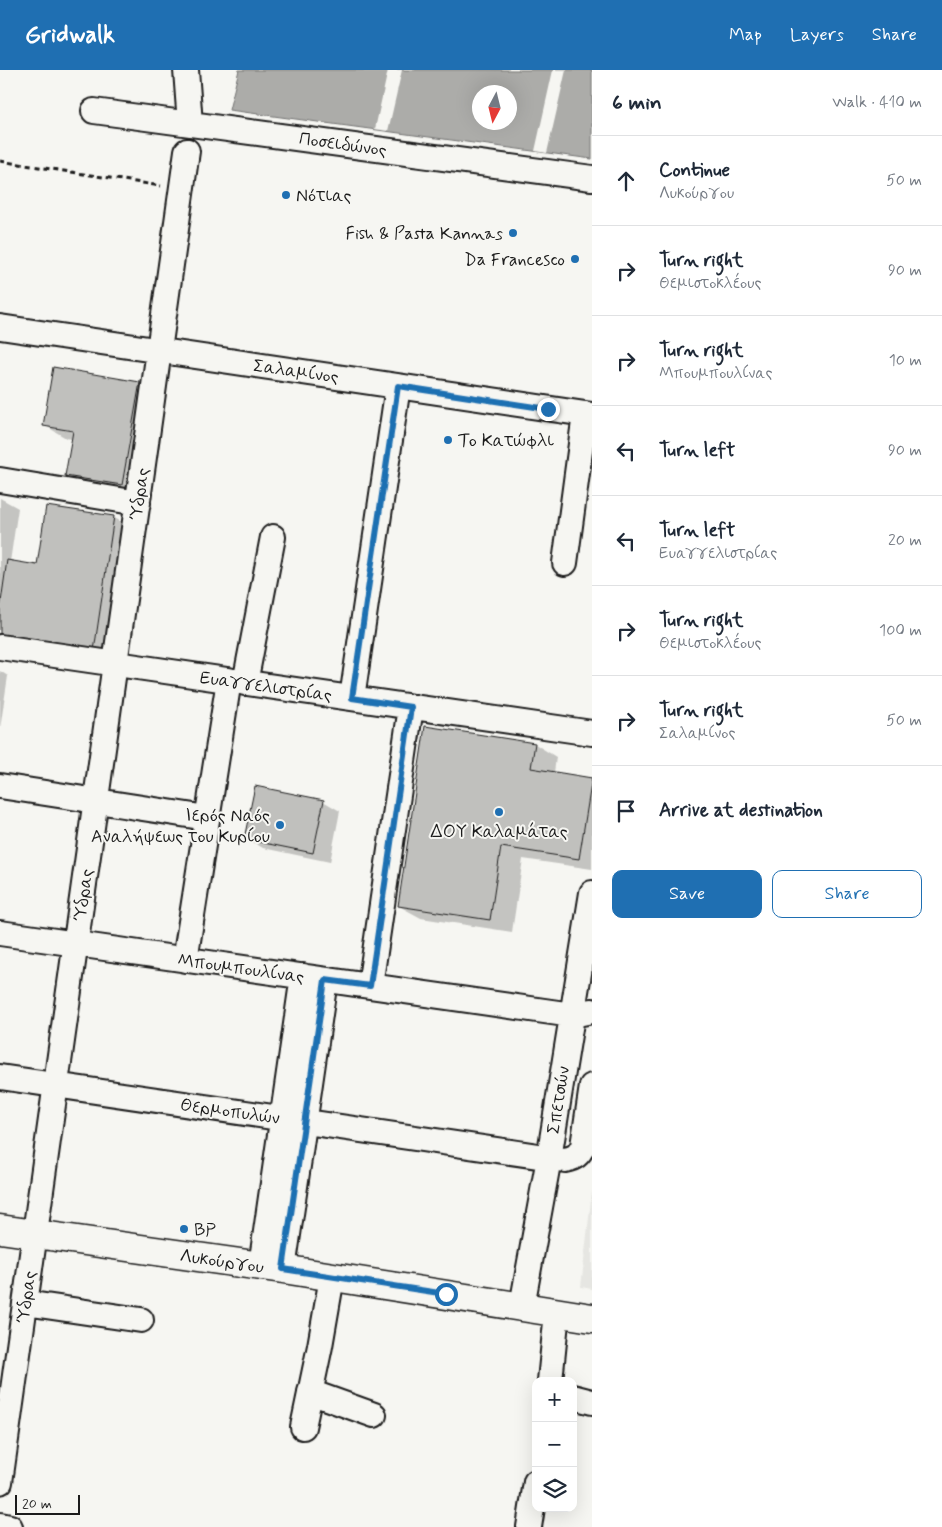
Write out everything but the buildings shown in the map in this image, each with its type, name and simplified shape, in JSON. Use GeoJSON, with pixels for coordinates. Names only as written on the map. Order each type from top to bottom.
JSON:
{"type":"FeatureCollection","features":[{"type":"Feature","properties":{"kind":"main road","name":"Λυκούργου"},"geometry":{"type":"LineString","coordinates":[[0,1229],[332,1277],[592,1318]]}},
{"type":"Feature","properties":{"kind":"street"},"geometry":{"type":"LineString","coordinates":[[186,70],[190,124]]}},
{"type":"Feature","properties":{"kind":"street","name":"Ποσειδώνος"},"geometry":{"type":"LineString","coordinates":[[94,111],[592,178]]}},
{"type":"Feature","properties":{"kind":"street","name":"Ύδρας"},"geometry":{"type":"LineString","coordinates":[[0,1482],[187,151]]}},
{"type":"Feature","properties":{"kind":"street","name":"Σαλαμίνος"},"geometry":{"type":"LineString","coordinates":[[0,327],[589,415]]}},
{"type":"Feature","properties":{"kind":"street"},"geometry":{"type":"LineString","coordinates":[[352,698],[398,386]]}},
{"type":"Feature","properties":{"kind":"street"},"geometry":{"type":"LineString","coordinates":[[564,563],[589,415]]}},
{"type":"Feature","properties":{"kind":"street"},"geometry":{"type":"LineString","coordinates":[[0,480],[138,503]]}},
{"type":"Feature","properties":{"kind":"street"},"geometry":{"type":"LineString","coordinates":[[186,960],[207,818],[237,681],[273,537]]}},
{"type":"Feature","properties":{"kind":"street","name":"Ευαγγελιστρίας"},"geometry":{"type":"LineString","coordinates":[[0,647],[592,733]]}},
{"type":"Feature","properties":{"kind":"street"},"geometry":{"type":"LineString","coordinates":[[370,986],[411,707]]}},
{"type":"Feature","properties":{"kind":"street"},"geometry":{"type":"LineString","coordinates":[[0,786],[207,818]]}},
{"type":"Feature","properties":{"kind":"street","name":"Σπετσών"},"geometry":{"type":"LineString","coordinates":[[522,1306],[549,1158],[582,1013],[592,893]]}},
{"type":"Feature","properties":{"kind":"street","name":"Μπουμπουλίνας"},"geometry":{"type":"LineString","coordinates":[[0,933],[370,986],[582,1013]]}},
{"type":"Feature","properties":{"kind":"street"},"geometry":{"type":"LineString","coordinates":[[272,1268],[314,978]]}},
{"type":"Feature","properties":{"kind":"street","name":"Θερμοπυλών"},"geometry":{"type":"LineString","coordinates":[[0,1077],[565,1160],[573,1159],[580,1154],[583,1146],[592,1086]]}},
{"type":"Feature","properties":{"kind":"street"},"geometry":{"type":"LineString","coordinates":[[303,1427],[332,1277]]}},
{"type":"Feature","properties":{"kind":"street"},"geometry":{"type":"LineString","coordinates":[[25,1303],[141,1320]]}},
{"type":"Feature","properties":{"kind":"street"},"geometry":{"type":"LineString","coordinates":[[550,1377],[557,1312]]}},
{"type":"Feature","properties":{"kind":"street"},"geometry":{"type":"LineString","coordinates":[[310,1392],[374,1415]]}},
{"type":"Feature","properties":{"kind":"street"},"geometry":{"type":"LineString","coordinates":[[577,1398],[592,1402]]}},
{"type":"Feature","properties":{"kind":"street"},"geometry":{"type":"LineString","coordinates":[[530,1527],[532,1512]]}},
{"type":"Feature","properties":{"kind":"street"},"geometry":{"type":"LineString","coordinates":[[0,1525],[10,1527]]}},
{"type":"Feature","properties":{"kind":"path"},"geometry":{"type":"LineString","coordinates":[[0,161],[182,190]]}},
{"type":"Feature","properties":{"kind":"shaded area"},"geometry":{"type":"Polygon","coordinates":[[[239,70],[592,70],[592,159],[229,110],[239,70]]]}},
{"type":"Feature","properties":{"kind":"shaded area"},"geometry":{"type":"Polygon","coordinates":[[[592,1191],[592,1289],[581,1287],[592,1191]]]}},
{"type":"Feature","properties":{"kind":"pier"},"geometry":{"type":"Polygon","coordinates":[[[388,70],[402,70],[388,131],[375,129],[388,70]]]}},
{"type":"Feature","properties":{"kind":"pier"},"geometry":{"type":"Polygon","coordinates":[[[553,70],[566,70],[547,153],[535,151],[553,70]]]}},
{"type":"Feature","properties":{"kind":"place","name":"Νότιας"},"geometry":{"type":"Point","coordinates":[286,195]}},
{"type":"Feature","properties":{"kind":"place","name":"Fish & Pasta Kannas"},"geometry":{"type":"Point","coordinates":[513,233]}},
{"type":"Feature","properties":{"kind":"place","name":"Da Francesco"},"geometry":{"type":"Point","coordinates":[575,259]}},
{"type":"Feature","properties":{"kind":"place","name":"Το Κατώφλι"},"geometry":{"type":"Point","coordinates":[448,440]}},
{"type":"Feature","properties":{"kind":"place","name":"ΔΟΥ Καλαμάτας"},"geometry":{"type":"Point","coordinates":[499,812]}},
{"type":"Feature","properties":{"kind":"place","name":"Ιερός Ναός Αναλήψεως του Κυρίου"},"geometry":{"type":"Point","coordinates":[280,825]}},
{"type":"Feature","properties":{"kind":"place","name":"BP"},"geometry":{"type":"Point","coordinates":[184,1229]}},
{"type":"Feature","properties":{"kind":"route"},"geometry":{"type":"LineString","coordinates":[[446,1294],[283,1269],[325,980],[370,986],[411,707],[352,698],[398,386],[548,409]]}}]}
